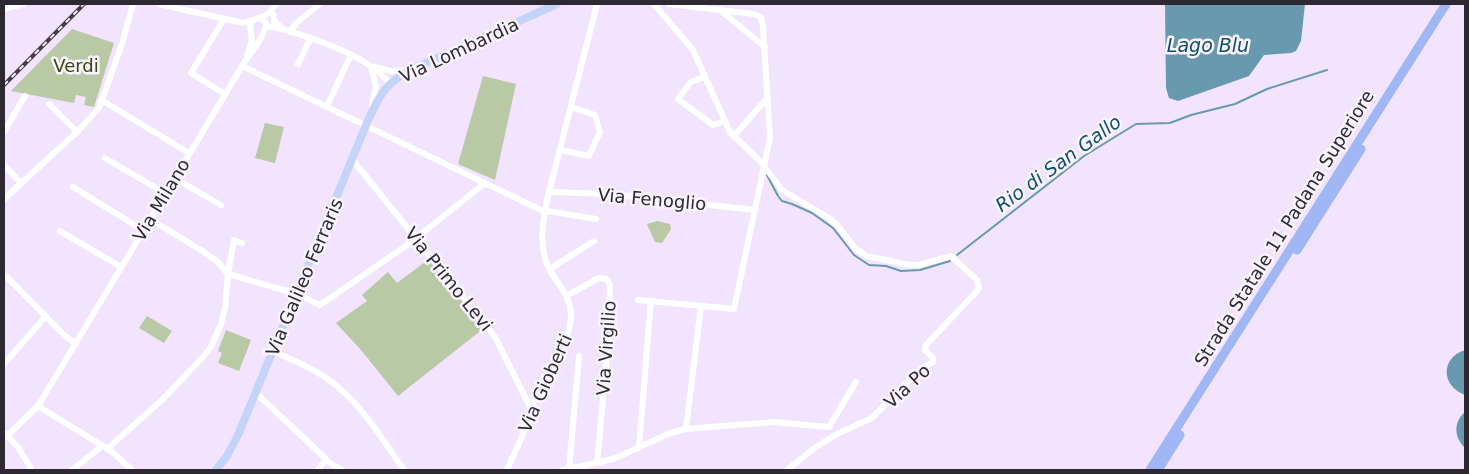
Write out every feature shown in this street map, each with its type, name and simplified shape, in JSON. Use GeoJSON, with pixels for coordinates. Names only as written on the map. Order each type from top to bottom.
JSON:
{"type":"FeatureCollection","features":[{"type":"Feature","properties":{"kind":"highway","name":"Strada Statale 11 Padana Superiore"},"geometry":{"type":"LineString","coordinates":[[1150,470],[1446,4]]}},
{"type":"Feature","properties":{"kind":"highway","name":"Strada Statale 11 Padana Superiore"},"geometry":{"type":"LineString","coordinates":[[1158,470],[1453,4]]}},
{"type":"Feature","properties":{"kind":"main road","name":"Via Lombardia"},"geometry":{"type":"LineString","coordinates":[[390,83],[411,70],[557,4]]}},
{"type":"Feature","properties":{"kind":"main road","name":"Via Galileo Ferraris"},"geometry":{"type":"LineString","coordinates":[[216,470],[233,446],[368,121],[380,96],[390,83]]}},
{"type":"Feature","properties":{"kind":"street"},"geometry":{"type":"LineString","coordinates":[[4,9],[23,4]]}},
{"type":"Feature","properties":{"kind":"street"},"geometry":{"type":"LineString","coordinates":[[4,199],[96,112],[103,101],[133,4]]}},
{"type":"Feature","properties":{"kind":"street"},"geometry":{"type":"LineString","coordinates":[[159,4],[243,23],[256,19],[265,29],[288,32],[351,55],[371,66],[390,83]]}},
{"type":"Feature","properties":{"kind":"street","name":"Via Milano"},"geometry":{"type":"LineString","coordinates":[[5,435],[38,406],[189,153],[254,49],[277,4]]}},
{"type":"Feature","properties":{"kind":"street","name":"Via Milano"},"geometry":{"type":"LineString","coordinates":[[247,58],[252,41],[250,25],[256,19],[269,13],[277,4]]}},
{"type":"Feature","properties":{"kind":"street"},"geometry":{"type":"LineString","coordinates":[[288,32],[296,23],[320,4]]}},
{"type":"Feature","properties":{"kind":"street"},"geometry":{"type":"LineString","coordinates":[[593,4],[594,14]]}},
{"type":"Feature","properties":{"kind":"street","name":"Via Gioberti"},"geometry":{"type":"LineString","coordinates":[[507,470],[530,417],[531,409],[543,380],[568,332],[571,315],[570,303],[550,269],[544,254],[543,220],[597,4]]}},
{"type":"Feature","properties":{"kind":"street"},"geometry":{"type":"LineString","coordinates":[[654,4],[693,50],[704,77],[734,136],[764,166]]}},
{"type":"Feature","properties":{"kind":"street"},"geometry":{"type":"LineString","coordinates":[[638,300],[734,309],[770,138],[763,20],[761,16],[669,4]]}},
{"type":"Feature","properties":{"kind":"street"},"geometry":{"type":"LineString","coordinates":[[719,10],[764,47]]}},
{"type":"Feature","properties":{"kind":"street"},"geometry":{"type":"LineString","coordinates":[[273,14],[274,21],[288,32]]}},
{"type":"Feature","properties":{"kind":"street"},"geometry":{"type":"LineString","coordinates":[[225,20],[256,35],[265,29]]}},
{"type":"Feature","properties":{"kind":"street"},"geometry":{"type":"LineString","coordinates":[[225,20],[191,73],[225,94]]}},
{"type":"Feature","properties":{"kind":"street"},"geometry":{"type":"LineString","coordinates":[[298,64],[310,39]]}},
{"type":"Feature","properties":{"kind":"street"},"geometry":{"type":"LineString","coordinates":[[327,106],[351,55]]}},
{"type":"Feature","properties":{"kind":"street"},"geometry":{"type":"LineString","coordinates":[[242,66],[327,106],[368,121],[485,183],[545,211],[596,219]]}},
{"type":"Feature","properties":{"kind":"street"},"geometry":{"type":"LineString","coordinates":[[371,66],[391,71],[411,70]]}},
{"type":"Feature","properties":{"kind":"street"},"geometry":{"type":"LineString","coordinates":[[368,121],[376,86],[371,66]]}},
{"type":"Feature","properties":{"kind":"street"},"geometry":{"type":"LineString","coordinates":[[704,77],[691,82],[678,98],[712,125],[725,121]]}},
{"type":"Feature","properties":{"kind":"street"},"geometry":{"type":"LineString","coordinates":[[4,132],[25,96]]}},
{"type":"Feature","properties":{"kind":"street"},"geometry":{"type":"LineString","coordinates":[[734,136],[768,97]]}},
{"type":"Feature","properties":{"kind":"street"},"geometry":{"type":"LineString","coordinates":[[103,101],[189,153]]}},
{"type":"Feature","properties":{"kind":"street"},"geometry":{"type":"LineString","coordinates":[[49,104],[77,132]]}},
{"type":"Feature","properties":{"kind":"street"},"geometry":{"type":"LineString","coordinates":[[560,150],[589,156],[600,132],[595,115],[571,107]]}},
{"type":"Feature","properties":{"kind":"street"},"geometry":{"type":"LineString","coordinates":[[105,158],[165,193]]}},
{"type":"Feature","properties":{"kind":"street","name":"Via Primo Levi"},"geometry":{"type":"LineString","coordinates":[[352,159],[495,337],[531,409]]}},
{"type":"Feature","properties":{"kind":"street"},"geometry":{"type":"LineString","coordinates":[[4,165],[21,183]]}},
{"type":"Feature","properties":{"kind":"street","name":"Via Po"},"geometry":{"type":"LineString","coordinates":[[764,166],[782,190],[829,218],[860,252],[867,256],[910,265],[919,265],[952,256],[977,280],[978,288],[926,345],[925,350],[934,358],[933,362],[910,379],[891,401],[872,418],[837,434],[816,447],[787,470]]}},
{"type":"Feature","properties":{"kind":"street"},"geometry":{"type":"LineString","coordinates":[[174,178],[221,205]]}},
{"type":"Feature","properties":{"kind":"street"},"geometry":{"type":"LineString","coordinates":[[150,219],[204,252],[218,262],[228,274],[297,294],[320,305],[415,238],[485,183]]}},
{"type":"Feature","properties":{"kind":"street"},"geometry":{"type":"LineString","coordinates":[[73,188],[143,230]]}},
{"type":"Feature","properties":{"kind":"street","name":"Via Fenoglio"},"geometry":{"type":"LineString","coordinates":[[549,192],[609,194],[755,210]]}},
{"type":"Feature","properties":{"kind":"street"},"geometry":{"type":"LineString","coordinates":[[60,231],[121,267]]}},
{"type":"Feature","properties":{"kind":"street"},"geometry":{"type":"LineString","coordinates":[[72,470],[105,447],[156,406],[211,347],[221,324],[225,308],[234,240],[242,243]]}},
{"type":"Feature","properties":{"kind":"street"},"geometry":{"type":"LineString","coordinates":[[550,269],[594,241]]}},
{"type":"Feature","properties":{"kind":"street"},"geometry":{"type":"LineString","coordinates":[[5,276],[76,344]]}},
{"type":"Feature","properties":{"kind":"street","name":"Via Virgilio"},"geometry":{"type":"LineString","coordinates":[[566,296],[599,278],[607,279],[610,284],[607,356],[597,464]]}},
{"type":"Feature","properties":{"kind":"street"},"geometry":{"type":"LineString","coordinates":[[638,447],[651,301]]}},
{"type":"Feature","properties":{"kind":"street"},"geometry":{"type":"LineString","coordinates":[[686,429],[701,306]]}},
{"type":"Feature","properties":{"kind":"street"},"geometry":{"type":"LineString","coordinates":[[4,363],[46,316]]}},
{"type":"Feature","properties":{"kind":"street"},"geometry":{"type":"LineString","coordinates":[[273,350],[323,376],[342,389],[364,412],[404,470]]}},
{"type":"Feature","properties":{"kind":"street"},"geometry":{"type":"LineString","coordinates":[[579,356],[566,470],[597,464],[628,454],[638,447],[670,433],[686,429],[773,422],[829,427],[856,382]]}},
{"type":"Feature","properties":{"kind":"street"},"geometry":{"type":"LineString","coordinates":[[256,394],[326,460],[342,470]]}},
{"type":"Feature","properties":{"kind":"street"},"geometry":{"type":"LineString","coordinates":[[38,406],[105,447],[132,470]]}},
{"type":"Feature","properties":{"kind":"street"},"geometry":{"type":"LineString","coordinates":[[5,435],[18,447],[32,470]]}},
{"type":"Feature","properties":{"kind":"street"},"geometry":{"type":"LineString","coordinates":[[318,470],[326,460]]}},
{"type":"Feature","properties":{"kind":"green space","name":"Verdi"},"geometry":{"type":"Polygon","coordinates":[[[72,29],[114,43],[94,107],[84,105],[86,97],[76,95],[74,103],[11,91],[72,29]]]}},
{"type":"Feature","properties":{"kind":"green space"},"geometry":{"type":"Polygon","coordinates":[[[483,76],[516,84],[495,180],[458,164],[483,76]]]}},
{"type":"Feature","properties":{"kind":"green space"},"geometry":{"type":"Polygon","coordinates":[[[265,123],[284,127],[275,163],[255,158],[265,123]]]}},
{"type":"Feature","properties":{"kind":"green space"},"geometry":{"type":"Polygon","coordinates":[[[657,221],[670,224],[671,229],[662,243],[655,242],[647,224],[657,221]]]}},
{"type":"Feature","properties":{"kind":"green space"},"geometry":{"type":"Polygon","coordinates":[[[429,259],[484,328],[398,396],[361,350],[336,323],[367,301],[362,295],[388,272],[397,283],[429,259]]]}},
{"type":"Feature","properties":{"kind":"green space"},"geometry":{"type":"Polygon","coordinates":[[[147,316],[172,331],[164,343],[139,328],[147,316]]]}},
{"type":"Feature","properties":{"kind":"green space"},"geometry":{"type":"Polygon","coordinates":[[[226,330],[251,340],[239,371],[218,363],[222,353],[218,351],[226,330]]]}},
{"type":"Feature","properties":{"kind":"water","name":"Lago Blu"},"geometry":{"type":"Polygon","coordinates":[[[1165,4],[1305,4],[1301,41],[1296,51],[1291,53],[1264,55],[1249,76],[1178,101],[1169,98],[1166,88],[1165,4]]]}},
{"type":"Feature","properties":{"kind":"water"},"geometry":{"type":"Polygon","coordinates":[[[1465,350],[1465,395],[1451,385],[1447,372],[1451,359],[1465,350]]]}},
{"type":"Feature","properties":{"kind":"water"},"geometry":{"type":"Polygon","coordinates":[[[1465,412],[1465,448],[1459,440],[1456,430],[1458,420],[1465,412]]]}},
{"type":"Feature","properties":{"kind":"waterway","name":"Rio di San Gallo"},"geometry":{"type":"LineString","coordinates":[[957,255],[1084,156],[1136,124],[1170,123],[1191,115],[1235,104],[1267,89],[1327,70]]}},
{"type":"Feature","properties":{"kind":"waterway"},"geometry":{"type":"LineString","coordinates":[[767,175],[782,201],[812,213],[833,228],[854,255],[869,265],[886,266],[901,271],[920,270],[950,261]]}},
{"type":"Feature","properties":{"kind":"railway"},"geometry":{"type":"LineString","coordinates":[[4,85],[84,4]]}}]}
